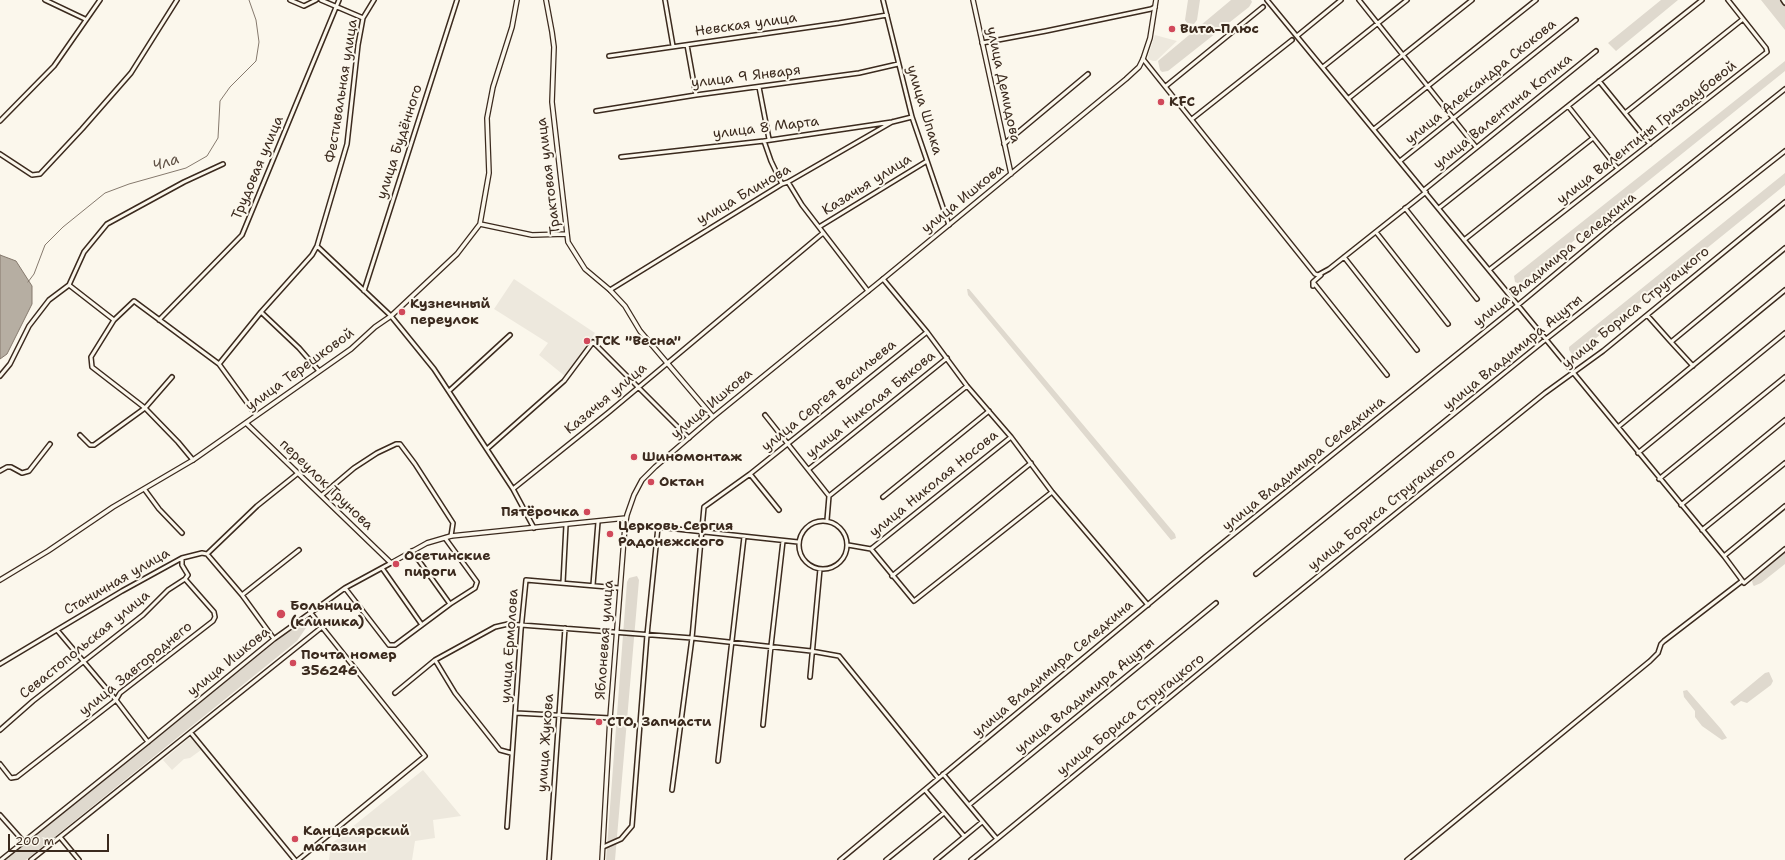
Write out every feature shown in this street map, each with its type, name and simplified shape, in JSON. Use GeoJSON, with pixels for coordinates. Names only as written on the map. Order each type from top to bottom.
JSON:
{"type":"FeatureCollection","features":[{"type":"Feature","properties":{"kind":"street"},"geometry":{"type":"LineString","coordinates":[[45,0],[86,19]]}},
{"type":"Feature","properties":{"kind":"street"},"geometry":{"type":"LineString","coordinates":[[0,122],[54,66],[100,0]]}},
{"type":"Feature","properties":{"kind":"street"},"geometry":{"type":"LineString","coordinates":[[0,154],[32,175],[40,174],[131,73],[177,0]]}},
{"type":"Feature","properties":{"kind":"street"},"geometry":{"type":"LineString","coordinates":[[290,0],[304,6],[316,0]]}},
{"type":"Feature","properties":{"kind":"street"},"geometry":{"type":"LineString","coordinates":[[321,0],[363,18]]}},
{"type":"Feature","properties":{"kind":"street","name":"Трудовая улица"},"geometry":{"type":"LineString","coordinates":[[159,320],[242,235],[339,0]]}},
{"type":"Feature","properties":{"kind":"street","name":"Фестивальная улица"},"geometry":{"type":"LineString","coordinates":[[219,364],[261,312],[293,278],[317,246],[347,144],[358,45],[363,18],[374,0]]}},
{"type":"Feature","properties":{"kind":"street","name":"улица Будённого"},"geometry":{"type":"LineString","coordinates":[[364,291],[457,0]]}},
{"type":"Feature","properties":{"kind":"street","name":"улица Терешковой"},"geometry":{"type":"LineString","coordinates":[[0,580],[48,551],[107,511],[145,490],[193,460],[351,349],[375,327],[391,316],[441,271],[458,252],[480,224],[489,173],[487,118],[493,87],[512,27],[517,0]]}},
{"type":"Feature","properties":{"kind":"street","name":"Трактовая улица"},"geometry":{"type":"LineString","coordinates":[[546,0],[554,47],[552,102],[566,234],[573,252],[585,269],[596,280],[610,290],[625,306],[640,331],[713,417]]}},
{"type":"Feature","properties":{"kind":"street"},"geometry":{"type":"LineString","coordinates":[[666,0],[673,46]]}},
{"type":"Feature","properties":{"kind":"street","name":"улица Шпака"},"geometry":{"type":"LineString","coordinates":[[883,0],[912,117],[949,225]]}},
{"type":"Feature","properties":{"kind":"street","name":"улица Демидова"},"geometry":{"type":"LineString","coordinates":[[973,0],[1011,174]]}},
{"type":"Feature","properties":{"kind":"street","name":"улица Ишкова"},"geometry":{"type":"LineString","coordinates":[[1,860],[274,639],[345,588],[390,562],[427,543],[444,537],[626,518],[634,495],[642,480],[655,467],[713,417],[884,279],[1139,67],[1150,38],[1156,0]]}},
{"type":"Feature","properties":{"kind":"street"},"geometry":{"type":"LineString","coordinates":[[1267,0],[1349,98],[1659,479],[1724,556],[1742,581]]}},
{"type":"Feature","properties":{"kind":"street"},"geometry":{"type":"LineString","coordinates":[[1297,36],[1342,0]]}},
{"type":"Feature","properties":{"kind":"street"},"geometry":{"type":"LineString","coordinates":[[1359,0],[1476,147]]}},
{"type":"Feature","properties":{"kind":"street"},"geometry":{"type":"LineString","coordinates":[[1323,67],[1407,0]]}},
{"type":"Feature","properties":{"kind":"street"},"geometry":{"type":"LineString","coordinates":[[1349,98],[1472,0]]}},
{"type":"Feature","properties":{"kind":"street"},"geometry":{"type":"LineString","coordinates":[[1374,129],[1536,0]]}},
{"type":"Feature","properties":{"kind":"street"},"geometry":{"type":"LineString","coordinates":[[1439,208],[1702,0]]}},
{"type":"Feature","properties":{"kind":"street","name":"улица Валентины Гризодубовой"},"geometry":{"type":"LineString","coordinates":[[1489,270],[1766,52],[1766,48],[1728,0]]}},
{"type":"Feature","properties":{"kind":"street"},"geometry":{"type":"LineString","coordinates":[[982,42],[1046,31],[1155,7]]}},
{"type":"Feature","properties":{"kind":"street"},"geometry":{"type":"LineString","coordinates":[[1166,86],[1263,7]]}},
{"type":"Feature","properties":{"kind":"street","name":"Невская улица"},"geometry":{"type":"LineString","coordinates":[[609,56],[839,24],[887,15]]}},
{"type":"Feature","properties":{"kind":"street"},"geometry":{"type":"LineString","coordinates":[[1624,113],[1743,19]]}},
{"type":"Feature","properties":{"kind":"street","name":"улица Александра Скокова"},"geometry":{"type":"LineString","coordinates":[[1400,161],[1576,20]]}},
{"type":"Feature","properties":{"kind":"street"},"geometry":{"type":"LineString","coordinates":[[1192,119],[1292,40]]}},
{"type":"Feature","properties":{"kind":"street"},"geometry":{"type":"LineString","coordinates":[[687,45],[696,94]]}},
{"type":"Feature","properties":{"kind":"street","name":"улица Валентина Котика"},"geometry":{"type":"LineString","coordinates":[[1313,282],[1405,208],[1476,147],[1596,51]]}},
{"type":"Feature","properties":{"kind":"street"},"geometry":{"type":"LineString","coordinates":[[1143,59],[1315,274],[1321,275]]}},
{"type":"Feature","properties":{"kind":"street","name":"улица 9 Января"},"geometry":{"type":"LineString","coordinates":[[596,111],[696,94],[859,73],[898,64]]}},
{"type":"Feature","properties":{"kind":"street"},"geometry":{"type":"LineString","coordinates":[[1004,144],[1088,74]]}},
{"type":"Feature","properties":{"kind":"street"},"geometry":{"type":"LineString","coordinates":[[1599,82],[1650,144]]}},
{"type":"Feature","properties":{"kind":"street"},"geometry":{"type":"LineString","coordinates":[[759,87],[769,140]]}},
{"type":"Feature","properties":{"kind":"street","name":"улица Владимира Селедкина"},"geometry":{"type":"LineString","coordinates":[[840,860],[1148,605],[1518,305],[1613,226],[1785,90]]}},
{"type":"Feature","properties":{"kind":"street"},"geometry":{"type":"LineString","coordinates":[[1568,106],[1618,169]]}},
{"type":"Feature","properties":{"kind":"street","name":"улица 8 Марта"},"geometry":{"type":"LineString","coordinates":[[621,157],[769,140],[892,122],[912,117]]}},
{"type":"Feature","properties":{"kind":"street","name":"улица Блинова"},"geometry":{"type":"LineString","coordinates":[[610,290],[782,184],[788,182],[892,122]]}},
{"type":"Feature","properties":{"kind":"street"},"geometry":{"type":"LineString","coordinates":[[1464,240],[1593,138]]}},
{"type":"Feature","properties":{"kind":"street"},"geometry":{"type":"LineString","coordinates":[[764,140],[771,161],[782,184]]}},
{"type":"Feature","properties":{"kind":"street","name":"улица Владимира Ацуты"},"geometry":{"type":"LineString","coordinates":[[1256,574],[1545,340],[1785,151]]}},
{"type":"Feature","properties":{"kind":"street","name":"Казачья улица"},"geometry":{"type":"LineString","coordinates":[[819,227],[927,161]]}},
{"type":"Feature","properties":{"kind":"street"},"geometry":{"type":"LineString","coordinates":[[0,376],[10,364],[29,326],[49,300],[69,285],[84,252],[107,224],[184,182],[223,164]]}},
{"type":"Feature","properties":{"kind":"street"},"geometry":{"type":"LineString","coordinates":[[788,182],[802,205],[868,291]]}},
{"type":"Feature","properties":{"kind":"street","name":"улица Бориса Стругацкого"},"geometry":{"type":"LineString","coordinates":[[971,860],[1259,624],[1545,393],[1573,374],[1647,315],[1785,202]]}},
{"type":"Feature","properties":{"kind":"street"},"geometry":{"type":"LineString","coordinates":[[1405,208],[1477,299]]}},
{"type":"Feature","properties":{"kind":"street"},"geometry":{"type":"LineString","coordinates":[[480,224],[524,234],[546,236],[566,234]]}},
{"type":"Feature","properties":{"kind":"street","name":"Казачья улица"},"geometry":{"type":"LineString","coordinates":[[514,489],[823,232]]}},
{"type":"Feature","properties":{"kind":"street"},"geometry":{"type":"LineString","coordinates":[[1376,232],[1448,324]]}},
{"type":"Feature","properties":{"kind":"street"},"geometry":{"type":"LineString","coordinates":[[317,246],[391,316],[434,369],[514,489],[534,528]]}},
{"type":"Feature","properties":{"kind":"street"},"geometry":{"type":"LineString","coordinates":[[1671,342],[1785,248]]}},
{"type":"Feature","properties":{"kind":"street"},"geometry":{"type":"LineString","coordinates":[[1344,257],[1417,350]]}},
{"type":"Feature","properties":{"kind":"street"},"geometry":{"type":"LineString","coordinates":[[884,279],[947,358],[967,386],[1011,437],[1052,492],[1148,605]]}},
{"type":"Feature","properties":{"kind":"street"},"geometry":{"type":"LineString","coordinates":[[1313,282],[1387,375]]}},
{"type":"Feature","properties":{"kind":"street"},"geometry":{"type":"LineString","coordinates":[[69,285],[114,320]]}},
{"type":"Feature","properties":{"kind":"street"},"geometry":{"type":"LineString","coordinates":[[1618,427],[1785,290]]}},
{"type":"Feature","properties":{"kind":"street"},"geometry":{"type":"LineString","coordinates":[[193,460],[145,408],[92,367],[91,357],[114,320],[134,301],[219,364],[256,415]]}},
{"type":"Feature","properties":{"kind":"street"},"geometry":{"type":"LineString","coordinates":[[261,312],[299,348],[319,371]]}},
{"type":"Feature","properties":{"kind":"street"},"geometry":{"type":"LineString","coordinates":[[1647,315],[1692,366]]}},
{"type":"Feature","properties":{"kind":"street","name":"улица Сергея Васильева"},"geometry":{"type":"LineString","coordinates":[[672,790],[692,638],[704,507],[750,474],[926,332]]}},
{"type":"Feature","properties":{"kind":"street"},"geometry":{"type":"LineString","coordinates":[[1638,453],[1785,333]]}},
{"type":"Feature","properties":{"kind":"street"},"geometry":{"type":"LineString","coordinates":[[449,391],[510,335]]}},
{"type":"Feature","properties":{"kind":"street"},"geometry":{"type":"LineString","coordinates":[[487,449],[564,381],[593,342],[689,438]]}},
{"type":"Feature","properties":{"kind":"street","name":"улица Николая Быкова"},"geometry":{"type":"LineString","coordinates":[[809,469],[947,358]]}},
{"type":"Feature","properties":{"kind":"street"},"geometry":{"type":"LineString","coordinates":[[1659,479],[1785,376]]}},
{"type":"Feature","properties":{"kind":"street"},"geometry":{"type":"LineString","coordinates":[[80,435],[90,445],[94,445],[145,408],[172,377]]}},
{"type":"Feature","properties":{"kind":"street"},"geometry":{"type":"LineString","coordinates":[[829,496],[967,386]]}},
{"type":"Feature","properties":{"kind":"street"},"geometry":{"type":"LineString","coordinates":[[883,497],[989,411]]}},
{"type":"Feature","properties":{"kind":"street"},"geometry":{"type":"LineString","coordinates":[[765,415],[829,496],[827,520]]}},
{"type":"Feature","properties":{"kind":"street"},"geometry":{"type":"LineString","coordinates":[[1681,505],[1785,420]]}},
{"type":"Feature","properties":{"kind":"street","name":"переулок Трунова"},"geometry":{"type":"LineString","coordinates":[[246,423],[297,474],[322,495],[390,562]]}},
{"type":"Feature","properties":{"kind":"street","name":"улица Николая Носова"},"geometry":{"type":"LineString","coordinates":[[871,549],[1011,437]]}},
{"type":"Feature","properties":{"kind":"street"},"geometry":{"type":"LineString","coordinates":[[0,471],[7,467],[11,467],[22,473],[29,471],[50,444]]}},
{"type":"Feature","properties":{"kind":"street"},"geometry":{"type":"LineString","coordinates":[[322,495],[354,468],[377,453],[396,444],[400,444],[453,523],[451,536]]}},
{"type":"Feature","properties":{"kind":"street"},"geometry":{"type":"LineString","coordinates":[[1702,530],[1785,463]]}},
{"type":"Feature","properties":{"kind":"street"},"geometry":{"type":"LineString","coordinates":[[892,576],[1031,464]]}},
{"type":"Feature","properties":{"kind":"street"},"geometry":{"type":"LineString","coordinates":[[274,639],[242,595],[207,554],[257,506],[297,474]]}},
{"type":"Feature","properties":{"kind":"street"},"geometry":{"type":"LineString","coordinates":[[750,474],[779,510]]}},
{"type":"Feature","properties":{"kind":"street"},"geometry":{"type":"LineString","coordinates":[[145,490],[159,509],[182,533]]}},
{"type":"Feature","properties":{"kind":"street"},"geometry":{"type":"LineString","coordinates":[[848,545],[871,549],[914,601],[1052,492]]}},
{"type":"Feature","properties":{"kind":"street"},"geometry":{"type":"LineString","coordinates":[[1724,556],[1785,506]]}},
{"type":"Feature","properties":{"kind":"street","name":"Яблоневая улица"},"geometry":{"type":"LineString","coordinates":[[602,860],[619,588],[626,518]]}},
{"type":"Feature","properties":{"kind":"street"},"geometry":{"type":"LineString","coordinates":[[827,520],[843,531],[846,535],[848,545],[846,555],[840,562],[833,567],[820,569],[807,564],[802,558],[799,551],[798,542],[803,531],[809,524],[827,520]]}},
{"type":"Feature","properties":{"kind":"street"},"geometry":{"type":"LineString","coordinates":[[593,586],[598,522]]}},
{"type":"Feature","properties":{"kind":"street"},"geometry":{"type":"LineString","coordinates":[[566,525],[563,583],[619,588]]}},
{"type":"Feature","properties":{"kind":"street"},"geometry":{"type":"LineString","coordinates":[[602,848],[621,839],[632,826],[647,635],[658,527],[798,542]]}},
{"type":"Feature","properties":{"kind":"street"},"geometry":{"type":"LineString","coordinates":[[345,588],[390,645],[395,645],[450,604],[475,588],[477,582],[444,537]]}},
{"type":"Feature","properties":{"kind":"street"},"geometry":{"type":"LineString","coordinates":[[718,761],[744,537]]}},
{"type":"Feature","properties":{"kind":"street"},"geometry":{"type":"LineString","coordinates":[[763,725],[770,646],[783,541]]}},
{"type":"Feature","properties":{"kind":"street"},"geometry":{"type":"LineString","coordinates":[[1407,860],[1650,661],[1658,653],[1661,644],[1664,641],[1742,581],[1744,583],[1785,549]]}},
{"type":"Feature","properties":{"kind":"street"},"geometry":{"type":"LineString","coordinates":[[242,595],[299,550]]}},
{"type":"Feature","properties":{"kind":"street"},"geometry":{"type":"LineString","coordinates":[[412,551],[450,604]]}},
{"type":"Feature","properties":{"kind":"street","name":"Станичная улица"},"geometry":{"type":"LineString","coordinates":[[0,664],[122,591],[182,558],[202,553],[207,554]]}},
{"type":"Feature","properties":{"kind":"street"},"geometry":{"type":"LineString","coordinates":[[182,558],[182,565],[188,575],[185,579]]}},
{"type":"Feature","properties":{"kind":"street"},"geometry":{"type":"LineString","coordinates":[[382,568],[422,625]]}},
{"type":"Feature","properties":{"kind":"street"},"geometry":{"type":"LineString","coordinates":[[810,677],[811,651],[820,569]]}},
{"type":"Feature","properties":{"kind":"street","name":"Севастопольская улица"},"geometry":{"type":"LineString","coordinates":[[0,730],[33,701],[143,614],[168,590],[185,579]]}},
{"type":"Feature","properties":{"kind":"street","name":"улица Завгороднего"},"geometry":{"type":"LineString","coordinates":[[0,764],[11,778],[17,777],[116,700],[120,694],[213,621],[215,617],[214,612],[185,579]]}},
{"type":"Feature","properties":{"kind":"street","name":"улица Ермолова"},"geometry":{"type":"LineString","coordinates":[[507,827],[516,713],[519,651],[526,580],[563,583]]}},
{"type":"Feature","properties":{"kind":"street","name":"улица Владимира Ацуты"},"geometry":{"type":"LineString","coordinates":[[969,805],[1216,603]]}},
{"type":"Feature","properties":{"kind":"street"},"geometry":{"type":"LineString","coordinates":[[298,860],[425,756],[310,612]]}},
{"type":"Feature","properties":{"kind":"street"},"geometry":{"type":"LineString","coordinates":[[395,693],[435,660],[495,627],[508,624],[692,638],[811,651],[839,656],[938,778]]}},
{"type":"Feature","properties":{"kind":"street"},"geometry":{"type":"LineString","coordinates":[[31,860],[322,627]]}},
{"type":"Feature","properties":{"kind":"street","name":"улица Жукова"},"geometry":{"type":"LineString","coordinates":[[549,860],[565,628]]}},
{"type":"Feature","properties":{"kind":"street"},"geometry":{"type":"LineString","coordinates":[[57,630],[116,700],[148,742]]}},
{"type":"Feature","properties":{"kind":"street"},"geometry":{"type":"LineString","coordinates":[[435,660],[455,693],[500,750],[512,754]]}},
{"type":"Feature","properties":{"kind":"street"},"geometry":{"type":"LineString","coordinates":[[516,713],[610,718]]}},
{"type":"Feature","properties":{"kind":"street"},"geometry":{"type":"LineString","coordinates":[[191,733],[295,860]]}},
{"type":"Feature","properties":{"kind":"street"},"geometry":{"type":"LineString","coordinates":[[943,774],[997,839]]}},
{"type":"Feature","properties":{"kind":"street"},"geometry":{"type":"LineString","coordinates":[[925,790],[964,836]]}},
{"type":"Feature","properties":{"kind":"street"},"geometry":{"type":"LineString","coordinates":[[886,860],[944,813]]}},
{"type":"Feature","properties":{"kind":"street"},"geometry":{"type":"LineString","coordinates":[[0,815],[24,842]]}},
{"type":"Feature","properties":{"kind":"street"},"geometry":{"type":"LineString","coordinates":[[936,860],[982,822]]}},
{"type":"Feature","properties":{"kind":"street"},"geometry":{"type":"LineString","coordinates":[[60,837],[79,860]]}},
{"type":"Feature","properties":{"kind":"shaded area"},"geometry":{"type":"Polygon","coordinates":[[[1188,0],[1200,0],[1197,20],[1194,24],[1187,23],[1185,20],[1188,0]]]}},
{"type":"Feature","properties":{"kind":"shaded area"},"geometry":{"type":"Polygon","coordinates":[[[1231,0],[1251,0],[1252,2],[1249,7],[1168,71],[1162,72],[1158,61],[1231,0]]]}},
{"type":"Feature","properties":{"kind":"shaded area"},"geometry":{"type":"Polygon","coordinates":[[[1661,0],[1678,0],[1616,51],[1608,43],[1661,0]]]}},
{"type":"Feature","properties":{"kind":"shaded area"},"geometry":{"type":"Polygon","coordinates":[[[1761,0],[1781,0],[1785,5],[1785,30],[1761,0]]]}},
{"type":"Feature","properties":{"kind":"shaded area"},"geometry":{"type":"Polygon","coordinates":[[[1155,35],[1177,41],[1156,61],[1153,61],[1148,59],[1148,56],[1155,35]]]}},
{"type":"Feature","properties":{"kind":"shaded area"},"geometry":{"type":"Polygon","coordinates":[[[1785,61],[1785,71],[1520,284],[1515,282],[1514,276],[1785,61]]]}},
{"type":"Feature","properties":{"kind":"shaded area"},"geometry":{"type":"Polygon","coordinates":[[[1785,173],[1785,185],[1575,355],[1572,354],[1569,347],[1785,173]]]}},
{"type":"Feature","properties":{"kind":"shaded area"},"geometry":{"type":"Polygon","coordinates":[[[0,255],[16,261],[32,286],[32,304],[7,354],[0,359],[0,255]]]}},
{"type":"Feature","properties":{"kind":"shaded area"},"geometry":{"type":"Polygon","coordinates":[[[514,279],[595,333],[566,377],[539,355],[548,343],[494,309],[514,279]]]}},
{"type":"Feature","properties":{"kind":"shaded area"},"geometry":{"type":"Polygon","coordinates":[[[967,289],[969,289],[1175,534],[1176,538],[1171,540],[968,295],[967,289]]]}},
{"type":"Feature","properties":{"kind":"shaded area"},"geometry":{"type":"Polygon","coordinates":[[[1785,553],[1785,564],[1761,583],[1754,586],[1752,581],[1754,577],[1785,553]]]}},
{"type":"Feature","properties":{"kind":"shaded area"},"geometry":{"type":"Polygon","coordinates":[[[637,576],[639,580],[615,860],[606,860],[627,582],[629,578],[637,576]]]}},
{"type":"Feature","properties":{"kind":"shaded area"},"geometry":{"type":"Polygon","coordinates":[[[305,618],[310,622],[297,641],[26,860],[6,860],[305,618]]]}},
{"type":"Feature","properties":{"kind":"shaded area"},"geometry":{"type":"Polygon","coordinates":[[[1769,672],[1773,681],[1771,685],[1747,703],[1741,701],[1734,706],[1730,702],[1765,673],[1769,672]]]}},
{"type":"Feature","properties":{"kind":"shaded area"},"geometry":{"type":"Polygon","coordinates":[[[1687,690],[1727,738],[1722,740],[1702,726],[1695,717],[1695,711],[1684,697],[1683,691],[1687,690]]]}},
{"type":"Feature","properties":{"kind":"shaded area"},"geometry":{"type":"Polygon","coordinates":[[[189,738],[191,738],[201,750],[190,758],[184,759],[172,770],[163,760],[189,738]]]}},
{"type":"Feature","properties":{"kind":"shaded area"},"geometry":{"type":"Polygon","coordinates":[[[423,770],[461,816],[433,820],[435,838],[415,841],[412,860],[329,860],[331,844],[423,770]]]}},
{"type":"Feature","properties":{"kind":"waterway","name":"Чла"},"geometry":{"type":"LineString","coordinates":[[28,282],[34,274],[45,245],[63,227],[105,193],[129,184],[186,168],[207,156],[218,138],[220,101],[230,87],[256,61],[259,42],[256,20],[249,0]]}},
{"type":"Feature","properties":{"kind":"place","name":"Вита-Плюс"},"geometry":{"type":"Point","coordinates":[1172,29]}},
{"type":"Feature","properties":{"kind":"place","name":"KFC"},"geometry":{"type":"Point","coordinates":[1161,102]}},
{"type":"Feature","properties":{"kind":"place","name":"Кузнечный переулок"},"geometry":{"type":"Point","coordinates":[402,312]}},
{"type":"Feature","properties":{"kind":"place","name":"ГСК \"Весна\""},"geometry":{"type":"Point","coordinates":[587,341]}},
{"type":"Feature","properties":{"kind":"place","name":"Шиномонтаж"},"geometry":{"type":"Point","coordinates":[634,457]}},
{"type":"Feature","properties":{"kind":"place","name":"Октан"},"geometry":{"type":"Point","coordinates":[651,482]}},
{"type":"Feature","properties":{"kind":"place","name":"Пятёрочка"},"geometry":{"type":"Point","coordinates":[587,512]}},
{"type":"Feature","properties":{"kind":"place","name":"Церковь Сергия Радонежского"},"geometry":{"type":"Point","coordinates":[610,534]}},
{"type":"Feature","properties":{"kind":"place","name":"Осетинские пироги"},"geometry":{"type":"Point","coordinates":[396,564]}},
{"type":"Feature","properties":{"kind":"place","name":"Больница (клиника)"},"geometry":{"type":"Point","coordinates":[281,614]}},
{"type":"Feature","properties":{"kind":"place","name":"Почта номер 356246"},"geometry":{"type":"Point","coordinates":[293,663]}},
{"type":"Feature","properties":{"kind":"place","name":"СТО, Запчасти"},"geometry":{"type":"Point","coordinates":[599,722]}},
{"type":"Feature","properties":{"kind":"place","name":"Канцелярский магазин"},"geometry":{"type":"Point","coordinates":[295,839]}}]}
